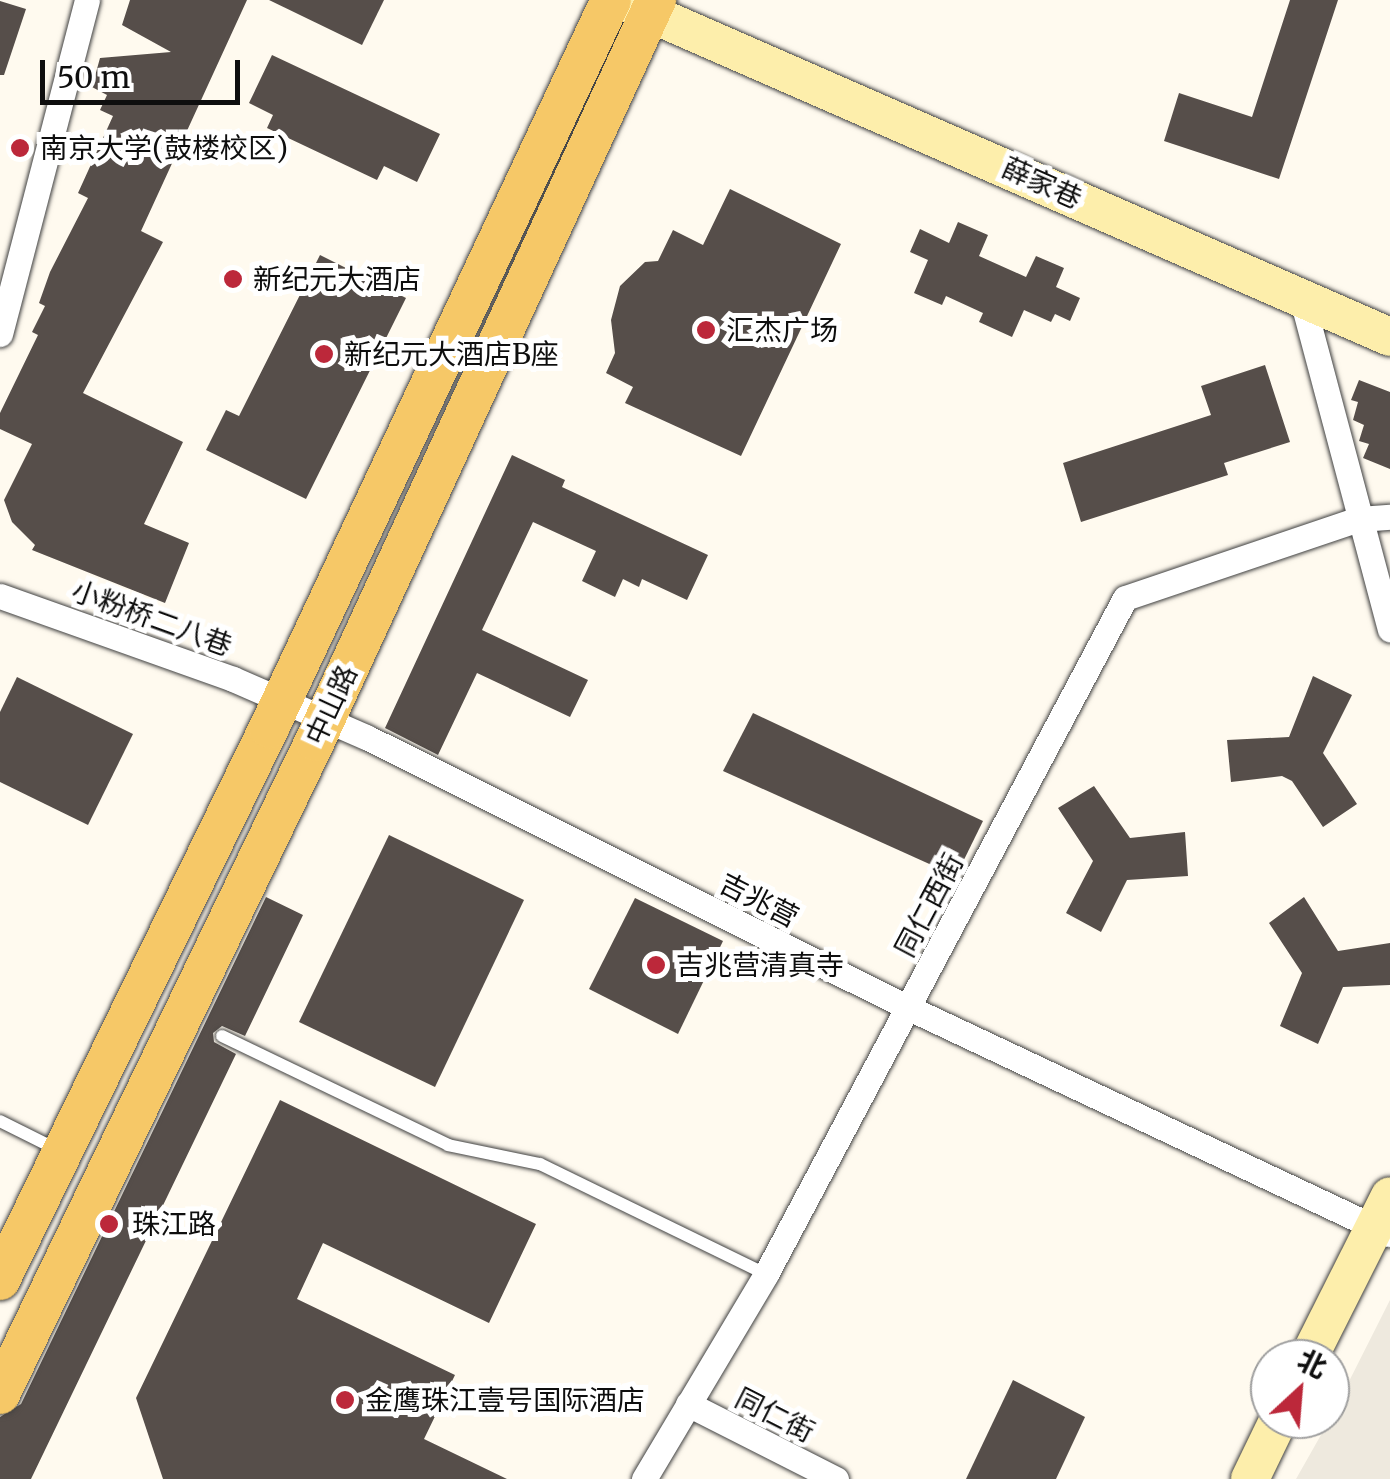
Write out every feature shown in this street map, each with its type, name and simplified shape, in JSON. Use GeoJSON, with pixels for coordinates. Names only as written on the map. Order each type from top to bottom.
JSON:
{"type":"FeatureCollection","features":[{"type":"Feature","properties":{"kind":"main road","name":"中山路"},"geometry":{"type":"LineString","coordinates":[[0,1280],[275,715],[610,0]]}},
{"type":"Feature","properties":{"kind":"main road","name":"中山路"},"geometry":{"type":"LineString","coordinates":[[0,1394],[324,720]]}},
{"type":"Feature","properties":{"kind":"street"},"geometry":{"type":"LineString","coordinates":[[0,334],[87,0]]}},
{"type":"Feature","properties":{"kind":"street","name":"薛家巷"},"geometry":{"type":"LineString","coordinates":[[647,3],[694,28],[1390,337]]}},
{"type":"Feature","properties":{"kind":"street"},"geometry":{"type":"LineString","coordinates":[[1302,300],[1390,629]]}},
{"type":"Feature","properties":{"kind":"street","name":"同仁西街"},"geometry":{"type":"LineString","coordinates":[[644,1479],[766,1274],[1125,598],[1358,519],[1390,517]]}},
{"type":"Feature","properties":{"kind":"street","name":"小粉桥二八巷"},"geometry":{"type":"LineString","coordinates":[[0,596],[275,715]]}},
{"type":"Feature","properties":{"kind":"street","name":"吉兆营"},"geometry":{"type":"LineString","coordinates":[[275,715],[324,720],[909,1008],[1385,1219]]}},
{"type":"Feature","properties":{"kind":"street"},"geometry":{"type":"LineString","coordinates":[[1319,1339],[1385,1219]]}},
{"type":"Feature","properties":{"kind":"street","name":"同仁街"},"geometry":{"type":"LineString","coordinates":[[688,1404],[836,1479]]}},
{"type":"Feature","properties":{"kind":"street"},"geometry":{"type":"LineString","coordinates":[[1250,1479],[1269,1439]]}},
{"type":"Feature","properties":{"kind":"lane"},"geometry":{"type":"LineString","coordinates":[[324,720],[647,3]]}},
{"type":"Feature","properties":{"kind":"lane"},"geometry":{"type":"LineString","coordinates":[[222,1036],[448,1145],[540,1164],[766,1274]]}},
{"type":"Feature","properties":{"kind":"lane"},"geometry":{"type":"LineString","coordinates":[[0,1121],[62,1152]]}},
{"type":"Feature","properties":{"kind":"shaded area"},"geometry":{"type":"Polygon","coordinates":[[[1390,1300],[1390,1479],[1296,1479],[1319,1439],[1350,1439],[1350,1379],[1390,1300]]]}},
{"type":"Feature","properties":{"kind":"building"},"geometry":{"type":"Polygon","coordinates":[[[130,0],[247,0],[141,231],[163,242],[83,393],[183,442],[144,524],[189,543],[165,603],[32,550],[35,545],[12,522],[4,500],[32,444],[0,429],[0,413],[38,335],[32,332],[45,306],[39,303],[50,272],[88,198],[78,193],[113,116],[100,110],[107,95],[92,87],[100,58],[171,52],[122,25],[130,0]]]}},
{"type":"Feature","properties":{"kind":"building"},"geometry":{"type":"Polygon","coordinates":[[[269,0],[384,0],[362,45],[269,0]]]}},
{"type":"Feature","properties":{"kind":"building"},"geometry":{"type":"Polygon","coordinates":[[[1290,0],[1338,0],[1279,179],[1164,141],[1179,93],[1252,117],[1290,0]]]}},
{"type":"Feature","properties":{"kind":"building"},"geometry":{"type":"Polygon","coordinates":[[[0,1],[26,9],[4,75],[0,75],[0,1]]]}},
{"type":"Feature","properties":{"kind":"building"},"geometry":{"type":"Polygon","coordinates":[[[272,55],[440,134],[417,182],[384,166],[377,180],[267,128],[273,115],[249,103],[272,55]]]}},
{"type":"Feature","properties":{"kind":"building","name":"汇杰广场"},"geometry":{"type":"Polygon","coordinates":[[[730,189],[841,244],[741,456],[625,403],[633,387],[606,373],[615,353],[611,320],[620,286],[645,262],[658,261],[673,230],[703,245],[730,189]]]}},
{"type":"Feature","properties":{"kind":"building"},"geometry":{"type":"Polygon","coordinates":[[[958,222],[988,235],[979,256],[1026,277],[1036,256],[1064,268],[1056,287],[1080,298],[1070,321],[1055,314],[1051,322],[1024,310],[1012,337],[979,322],[983,313],[946,296],[942,305],[914,293],[928,260],[910,252],[920,229],[949,243],[958,222]]]}},
{"type":"Feature","properties":{"kind":"building","name":"新纪元大酒店B座"},"geometry":{"type":"Polygon","coordinates":[[[320,255],[406,298],[306,499],[206,450],[226,410],[239,416],[320,255]]]}},
{"type":"Feature","properties":{"kind":"building"},"geometry":{"type":"Polygon","coordinates":[[[1265,365],[1290,442],[1224,463],[1228,475],[1081,522],[1063,463],[1211,415],[1201,386],[1265,365]]]}},
{"type":"Feature","properties":{"kind":"building"},"geometry":{"type":"Polygon","coordinates":[[[1359,380],[1390,392],[1390,469],[1363,458],[1369,444],[1359,441],[1364,425],[1353,420],[1358,402],[1351,400],[1359,380]]]}},
{"type":"Feature","properties":{"kind":"building"},"geometry":{"type":"Polygon","coordinates":[[[512,455],[565,480],[562,487],[708,555],[687,600],[642,579],[639,587],[623,579],[615,597],[582,581],[596,551],[533,522],[482,630],[588,680],[570,717],[477,673],[438,755],[385,728],[512,455]]]}},
{"type":"Feature","properties":{"kind":"building"},"geometry":{"type":"Polygon","coordinates":[[[1313,676],[1352,695],[1323,753],[1357,804],[1323,827],[1292,781],[1282,776],[1231,782],[1227,740],[1289,737],[1313,676]]]}},
{"type":"Feature","properties":{"kind":"building"},"geometry":{"type":"Polygon","coordinates":[[[17,677],[133,734],[88,825],[0,782],[0,712],[17,677]]]}},
{"type":"Feature","properties":{"kind":"building"},"geometry":{"type":"Polygon","coordinates":[[[753,713],[983,821],[956,876],[723,771],[753,713]]]}},
{"type":"Feature","properties":{"kind":"building"},"geometry":{"type":"Polygon","coordinates":[[[1094,786],[1130,838],[1185,832],[1188,876],[1127,880],[1101,932],[1066,913],[1093,861],[1058,808],[1094,786]]]}},
{"type":"Feature","properties":{"kind":"building"},"geometry":{"type":"Polygon","coordinates":[[[389,835],[524,900],[435,1087],[299,1022],[389,835]]]}},
{"type":"Feature","properties":{"kind":"building"},"geometry":{"type":"Polygon","coordinates":[[[266,897],[303,915],[245,1036],[222,1026],[213,1033],[214,1042],[236,1054],[31,1479],[0,1479],[0,1417],[21,1404],[266,897]]]}},
{"type":"Feature","properties":{"kind":"building"},"geometry":{"type":"Polygon","coordinates":[[[1304,897],[1338,951],[1390,943],[1390,985],[1343,987],[1318,1044],[1280,1026],[1302,973],[1269,923],[1304,897]]]}},
{"type":"Feature","properties":{"kind":"building","name":"吉兆营清真寺"},"geometry":{"type":"Polygon","coordinates":[[[635,898],[723,941],[678,1034],[589,989],[635,898]]]}},
{"type":"Feature","properties":{"kind":"building"},"geometry":{"type":"Polygon","coordinates":[[[280,1100],[536,1224],[489,1323],[323,1243],[297,1299],[455,1375],[424,1439],[507,1479],[163,1479],[136,1398],[280,1100]]]}},
{"type":"Feature","properties":{"kind":"building"},"geometry":{"type":"Polygon","coordinates":[[[1013,1380],[1085,1417],[1056,1479],[966,1479],[1013,1380]]]}},
{"type":"Feature","properties":{"kind":"place","name":"南京大学(鼓楼校区)"},"geometry":{"type":"Point","coordinates":[20,148]}},
{"type":"Feature","properties":{"kind":"place","name":"新纪元大酒店"},"geometry":{"type":"Point","coordinates":[233,279]}},
{"type":"Feature","properties":{"kind":"place","name":"汇杰广场"},"geometry":{"type":"Point","coordinates":[706,330]}},
{"type":"Feature","properties":{"kind":"place","name":"新纪元大酒店B座"},"geometry":{"type":"Point","coordinates":[324,354]}},
{"type":"Feature","properties":{"kind":"place","name":"吉兆营清真寺"},"geometry":{"type":"Point","coordinates":[656,965]}},
{"type":"Feature","properties":{"kind":"place","name":"珠江路"},"geometry":{"type":"Point","coordinates":[109,1224]}},
{"type":"Feature","properties":{"kind":"place","name":"金鹰珠江壹号国际酒店"},"geometry":{"type":"Point","coordinates":[345,1400]}}]}
